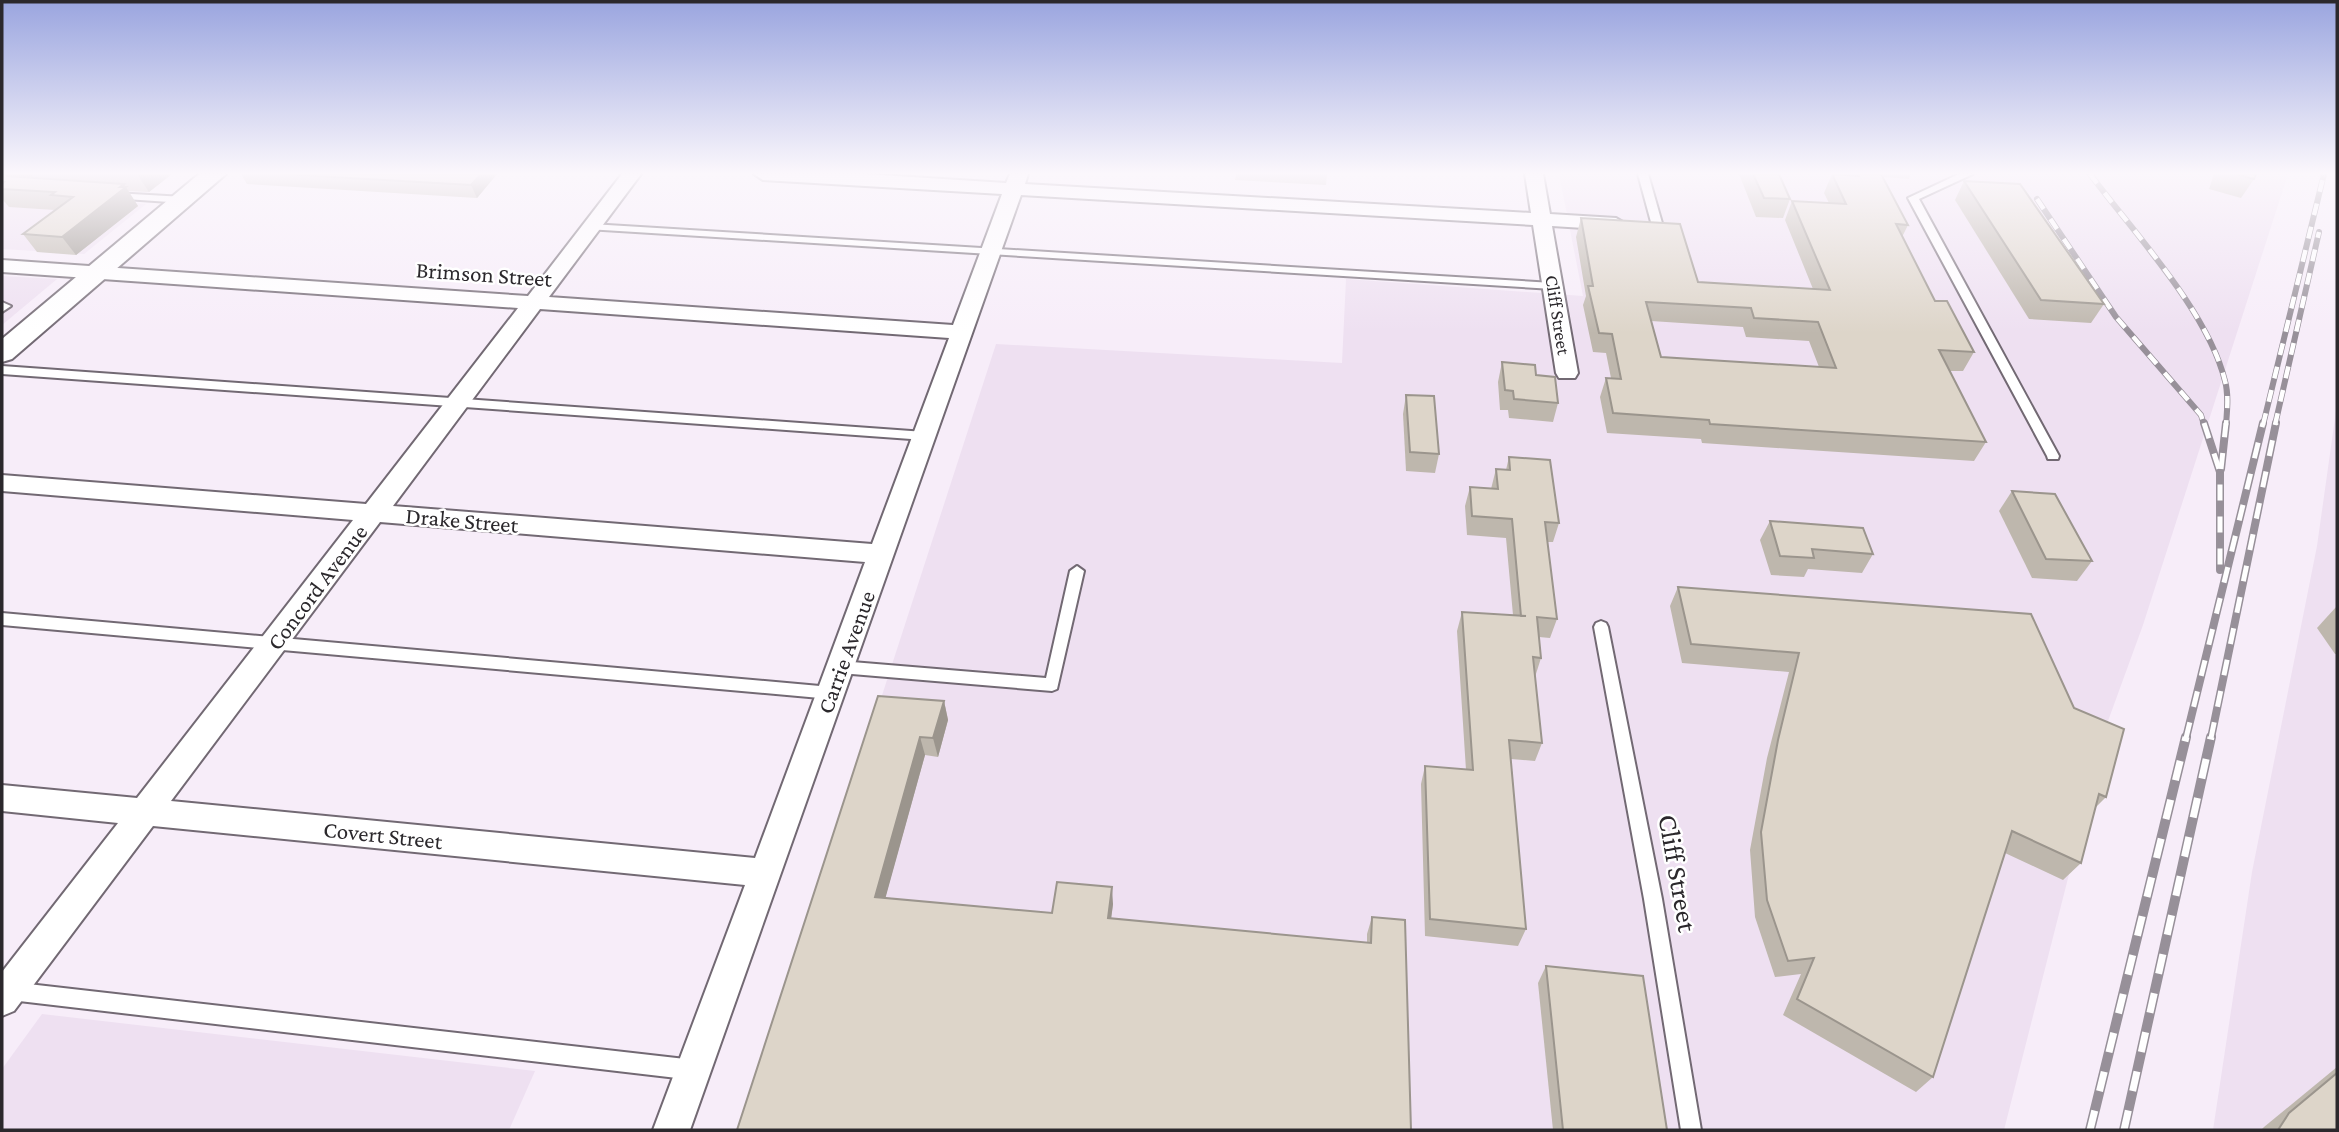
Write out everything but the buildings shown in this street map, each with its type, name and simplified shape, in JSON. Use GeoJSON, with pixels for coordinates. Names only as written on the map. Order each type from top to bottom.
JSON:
{"type":"FeatureCollection","features":[{"type":"Feature","properties":{"kind":"street"},"geometry":{"type":"LineString","coordinates":[[2,356],[152,227]]}},
{"type":"Feature","properties":{"kind":"street","name":"Concord Avenue"},"geometry":{"type":"LineString","coordinates":[[4,993],[592,227]]}},
{"type":"Feature","properties":{"kind":"street","name":"Carrie Avenue"},"geometry":{"type":"LineString","coordinates":[[672,1130],[1000,227]]}},
{"type":"Feature","properties":{"kind":"street","name":"Cliff Street"},"geometry":{"type":"LineString","coordinates":[[1543,227],[1567,373]]}},
{"type":"Feature","properties":{"kind":"street","name":"Brimson Street"},"geometry":{"type":"LineString","coordinates":[[2,266],[962,332]]}},
{"type":"Feature","properties":{"kind":"street","name":"Drake Street"},"geometry":{"type":"LineString","coordinates":[[2,483],[881,554]]}},
{"type":"Feature","properties":{"kind":"street","name":"Covert Street"},"geometry":{"type":"LineString","coordinates":[[2,798],[765,873]]}},
{"type":"Feature","properties":{"kind":"lane"},"geometry":{"type":"LineString","coordinates":[[592,227],[1553,286]]}},
{"type":"Feature","properties":{"kind":"lane"},"geometry":{"type":"LineString","coordinates":[[1929,227],[2053,456]]}},
{"type":"Feature","properties":{"kind":"lane"},"geometry":{"type":"LineString","coordinates":[[2,356],[458,402],[925,436]]}},
{"type":"Feature","properties":{"kind":"lane"},"geometry":{"type":"LineString","coordinates":[[2,619],[272,645],[835,680],[1052,685],[1077,571]]}},
{"type":"Feature","properties":{"kind":"lane","name":"Cliff Street"},"geometry":{"type":"LineString","coordinates":[[1601,627],[1653,900],[1691,1130]]}},
{"type":"Feature","properties":{"kind":"lane"},"geometry":{"type":"LineString","coordinates":[[4,993],[694,1070]]}},
{"type":"Feature","properties":{"kind":"shaded area"},"geometry":{"type":"Polygon","coordinates":[[[2,227],[118,227],[84,254],[2,249],[2,227]]]}},
{"type":"Feature","properties":{"kind":"shaded area"},"geometry":{"type":"Polygon","coordinates":[[[1569,227],[2271,227],[2143,625],[2108,721],[2004,1130],[741,1130],[996,344],[1342,363],[1346,279],[1583,296],[1569,227]]]}},
{"type":"Feature","properties":{"kind":"shaded area"},"geometry":{"type":"Polygon","coordinates":[[[2,276],[57,279],[2,325],[2,276]]]}},
{"type":"Feature","properties":{"kind":"shaded area"},"geometry":{"type":"Polygon","coordinates":[[[2337,404],[2337,1130],[2213,1130],[2252,872],[2317,546],[2337,404]]]}},
{"type":"Feature","properties":{"kind":"shaded area"},"geometry":{"type":"Polygon","coordinates":[[[42,1014],[535,1071],[509,1130],[2,1130],[2,1069],[42,1014]]]}},
{"type":"Feature","properties":{"kind":"railway"},"geometry":{"type":"LineString","coordinates":[[2056,227],[2116,317],[2201,415],[2204,425]]}},
{"type":"Feature","properties":{"kind":"railway"},"geometry":{"type":"LineString","coordinates":[[2131,227],[2186,300],[2216,354],[2225,381],[2226,425]]}},
{"type":"Feature","properties":{"kind":"railway"},"geometry":{"type":"LineString","coordinates":[[2263,425],[2311,227]]}},
{"type":"Feature","properties":{"kind":"railway"},"geometry":{"type":"LineString","coordinates":[[2275,425],[2319,232]]}},
{"type":"Feature","properties":{"kind":"railway"},"geometry":{"type":"LineString","coordinates":[[2204,423],[2220,472],[2220,570]]}},
{"type":"Feature","properties":{"kind":"railway"},"geometry":{"type":"LineString","coordinates":[[2221,469],[2226,423]]}},
{"type":"Feature","properties":{"kind":"railway"},"geometry":{"type":"LineString","coordinates":[[2186,738],[2263,423]]}},
{"type":"Feature","properties":{"kind":"railway"},"geometry":{"type":"LineString","coordinates":[[2211,738],[2276,423]]}},
{"type":"Feature","properties":{"kind":"railway"},"geometry":{"type":"LineString","coordinates":[[2090,1130],[2186,737]]}},
{"type":"Feature","properties":{"kind":"railway"},"geometry":{"type":"LineString","coordinates":[[2124,1130],[2211,737]]}}]}
